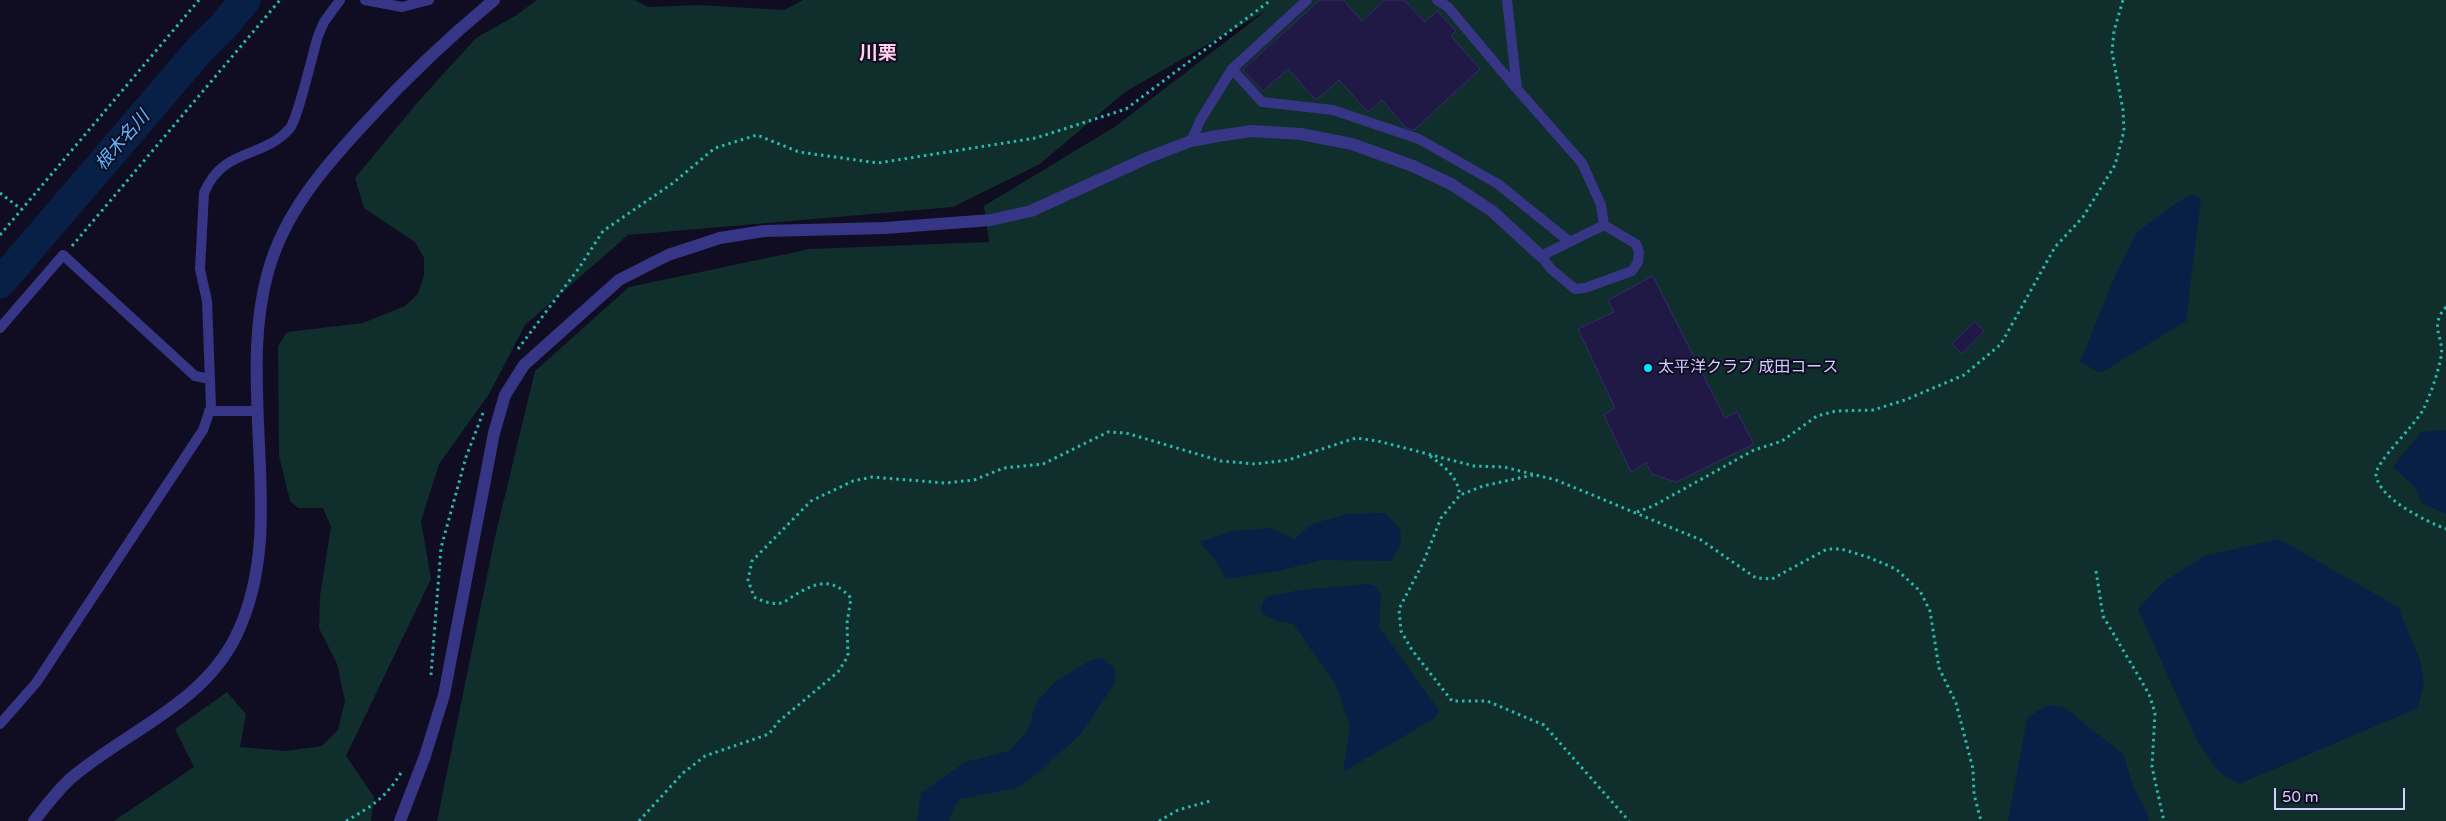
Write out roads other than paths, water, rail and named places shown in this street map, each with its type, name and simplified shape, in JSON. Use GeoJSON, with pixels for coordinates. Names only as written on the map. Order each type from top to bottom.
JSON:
{"type":"FeatureCollection","features":[{"type":"Feature","properties":{"kind":"street"},"geometry":{"type":"LineString","coordinates":[[34,821],[68,781],[94,760],[187,697],[204,682],[219,664],[236,636],[252,595],[260,557],[262,514],[256,334],[260,302],[268,271],[286,226],[328,163],[372,115],[410,75],[494,0]]}},
{"type":"Feature","properties":{"kind":"street"},"geometry":{"type":"LineString","coordinates":[[400,821],[425,756],[444,695],[494,433],[506,395],[524,365],[619,280],[668,255],[720,238],[764,231],[885,228],[992,220],[1031,210],[1191,141],[1252,131],[1301,134],[1352,144],[1413,166],[1451,184],[1492,211],[1541,256]]}},
{"type":"Feature","properties":{"kind":"lane"},"geometry":{"type":"LineString","coordinates":[[0,724],[36,683],[203,430],[210,411],[207,301],[200,269],[204,193],[209,182],[228,160],[264,146],[292,126],[318,36],[324,22],[340,0]]}},
{"type":"Feature","properties":{"kind":"lane"},"geometry":{"type":"LineString","coordinates":[[365,0],[402,7],[429,0]]}},
{"type":"Feature","properties":{"kind":"lane"},"geometry":{"type":"LineString","coordinates":[[1191,141],[1201,119],[1232,69],[1307,0]]}},
{"type":"Feature","properties":{"kind":"lane"},"geometry":{"type":"LineString","coordinates":[[1437,0],[1448,7],[1516,89],[1582,163],[1601,205],[1604,224],[1636,244],[1639,252],[1638,262],[1632,271],[1585,288],[1575,289],[1550,269],[1541,256],[1604,224]]}},
{"type":"Feature","properties":{"kind":"lane"},"geometry":{"type":"LineString","coordinates":[[1507,0],[1516,89]]}},
{"type":"Feature","properties":{"kind":"lane"},"geometry":{"type":"LineString","coordinates":[[1232,69],[1262,102],[1333,110],[1419,140],[1498,184],[1570,242]]}},
{"type":"Feature","properties":{"kind":"lane"},"geometry":{"type":"LineString","coordinates":[[0,328],[63,255],[194,376],[210,379]]}},
{"type":"Feature","properties":{"kind":"lane"},"geometry":{"type":"LineString","coordinates":[[210,411],[224,413],[258,411]]}},
{"type":"Feature","properties":{"kind":"water"},"geometry":{"type":"Polygon","coordinates":[[[2192,195],[2201,199],[2186,321],[2101,373],[2080,362],[2115,276],[2137,232],[2179,201],[2192,195]]]}},
{"type":"Feature","properties":{"kind":"water"},"geometry":{"type":"Polygon","coordinates":[[[2446,430],[2446,514],[2422,503],[2415,487],[2393,467],[2421,432],[2446,430]]]}},
{"type":"Feature","properties":{"kind":"water"},"geometry":{"type":"Polygon","coordinates":[[[1384,513],[1396,524],[1401,535],[1399,547],[1391,561],[1321,560],[1278,571],[1226,579],[1215,560],[1200,542],[1233,531],[1271,528],[1294,539],[1312,524],[1347,514],[1384,513]]]}},
{"type":"Feature","properties":{"kind":"water"},"geometry":{"type":"Polygon","coordinates":[[[2279,539],[2398,607],[2420,660],[2424,683],[2418,708],[2239,784],[2219,772],[2198,743],[2138,609],[2163,582],[2204,556],[2279,539]]]}},
{"type":"Feature","properties":{"kind":"water"},"geometry":{"type":"Polygon","coordinates":[[[1368,584],[1376,586],[1381,596],[1379,627],[1439,710],[1435,718],[1343,772],[1350,726],[1336,685],[1293,624],[1277,621],[1262,613],[1262,604],[1266,597],[1300,590],[1368,584]]]}},
{"type":"Feature","properties":{"kind":"water"},"geometry":{"type":"Polygon","coordinates":[[[1102,658],[1114,668],[1116,681],[1081,734],[1033,777],[1017,788],[960,799],[954,807],[949,821],[917,821],[921,793],[965,762],[1009,751],[1028,730],[1036,703],[1055,682],[1091,660],[1102,658]]]}},
{"type":"Feature","properties":{"kind":"water"},"geometry":{"type":"Polygon","coordinates":[[[2050,705],[2065,708],[2124,755],[2133,786],[2147,812],[2149,821],[2008,821],[2027,719],[2037,711],[2050,705]]]}},
{"type":"Feature","properties":{"kind":"waterway","name":"根木名川"},"geometry":{"type":"LineString","coordinates":[[0,283],[201,48],[222,28],[245,0]]}},
{"type":"Feature","properties":{"kind":"place","name":"太平洋クラブ 成田コース"},"geometry":{"type":"Point","coordinates":[1648,368]}},
{"type":"Feature","properties":{"kind":"district","name":"川栗"},"geometry":{"type":"Point","coordinates":[878,54]}}]}
